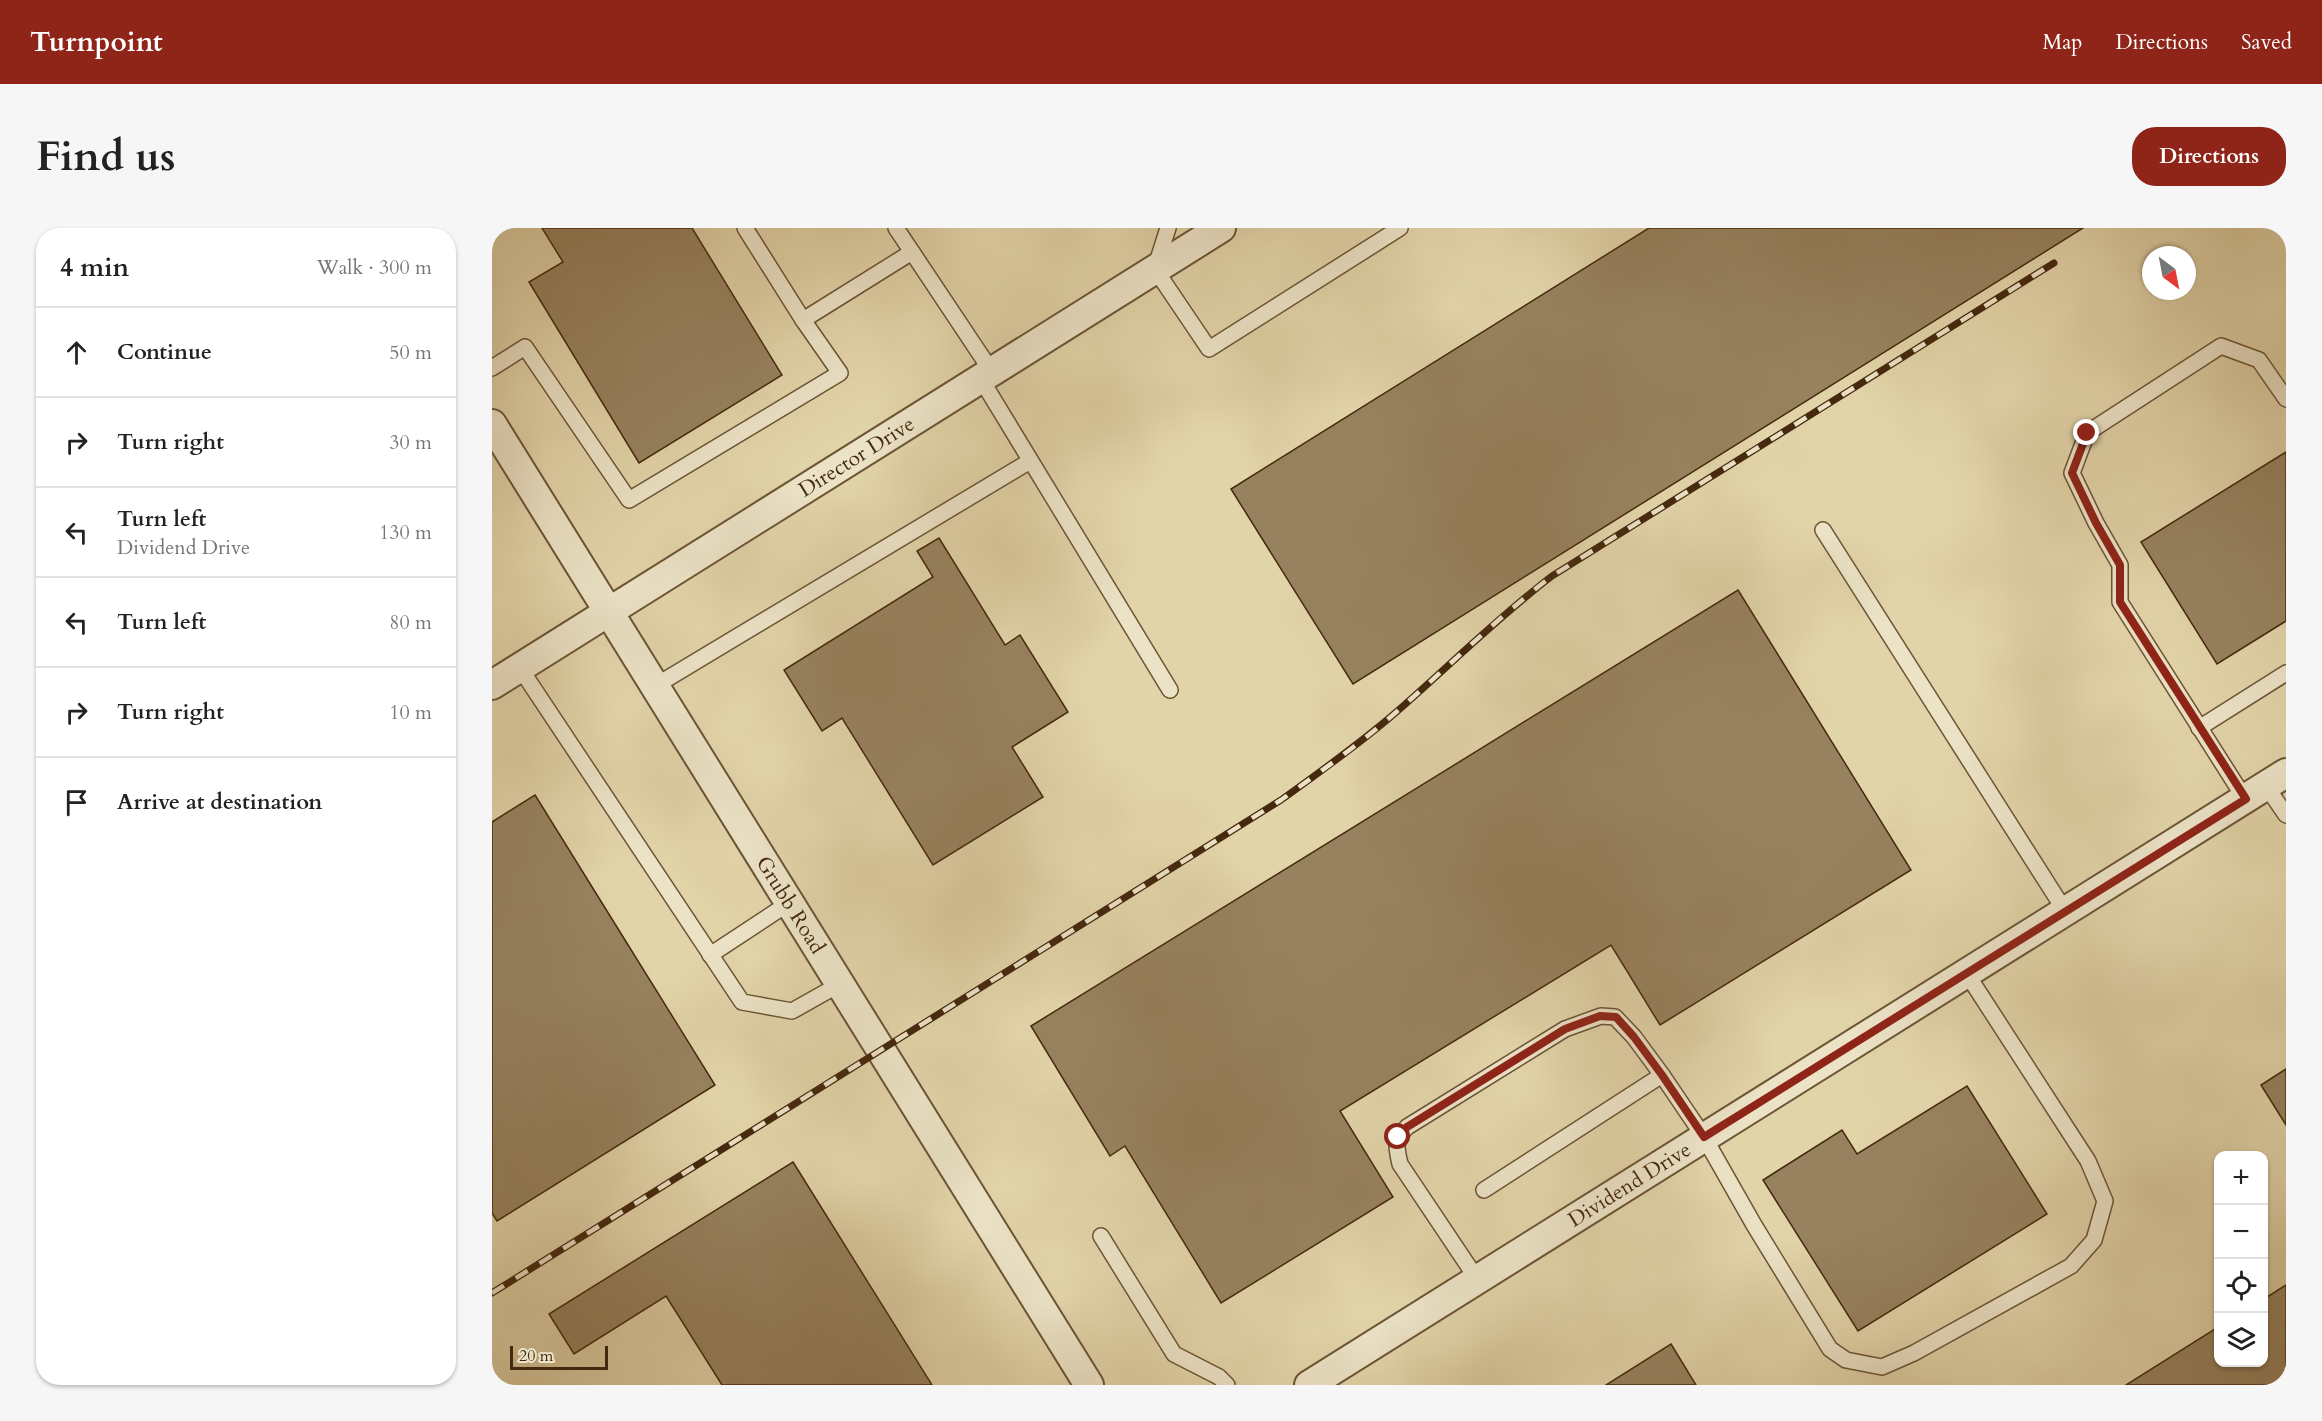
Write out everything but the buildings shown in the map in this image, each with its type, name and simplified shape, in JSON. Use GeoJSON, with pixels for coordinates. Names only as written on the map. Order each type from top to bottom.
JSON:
{"type":"FeatureCollection","features":[{"type":"Feature","properties":{"kind":"street","name":"Director Drive"},"geometry":{"type":"LineString","coordinates":[[492,686],[1221,228]]}},
{"type":"Feature","properties":{"kind":"street","name":"Grubb Road"},"geometry":{"type":"LineString","coordinates":[[492,424],[1089,1385]]}},
{"type":"Feature","properties":{"kind":"street","name":"Dividend Drive"},"geometry":{"type":"LineString","coordinates":[[1309,1385],[2266,786]]}},
{"type":"Feature","properties":{"kind":"lane"},"geometry":{"type":"LineString","coordinates":[[492,368],[525,346],[629,500],[840,373],[803,320],[745,228]]}},
{"type":"Feature","properties":{"kind":"lane"},"geometry":{"type":"LineString","coordinates":[[896,228],[986,375],[1030,461],[1170,690]]}},
{"type":"Feature","properties":{"kind":"lane"},"geometry":{"type":"LineString","coordinates":[[1168,228],[1155,269],[1209,349],[1400,228]]}},
{"type":"Feature","properties":{"kind":"lane"},"geometry":{"type":"LineString","coordinates":[[803,320],[912,252]]}},
{"type":"Feature","properties":{"kind":"lane"},"geometry":{"type":"LineString","coordinates":[[2286,399],[2259,360],[2221,346],[2087,433],[2072,473],[2096,523],[2120,565],[2120,602],[2199,728],[2266,786],[2286,815]]}},
{"type":"Feature","properties":{"kind":"lane"},"geometry":{"type":"LineString","coordinates":[[655,686],[1030,461]]}},
{"type":"Feature","properties":{"kind":"lane"},"geometry":{"type":"LineString","coordinates":[[1822,530],[2065,911]]}},
{"type":"Feature","properties":{"kind":"lane"},"geometry":{"type":"LineString","coordinates":[[520,668],[742,1002],[792,1011],[840,984]]}},
{"type":"Feature","properties":{"kind":"lane"},"geometry":{"type":"LineString","coordinates":[[2199,728],[2286,673]]}},
{"type":"Feature","properties":{"kind":"lane"},"geometry":{"type":"LineString","coordinates":[[710,955],[789,903]]}},
{"type":"Feature","properties":{"kind":"lane"},"geometry":{"type":"LineString","coordinates":[[1477,1279],[1400,1164],[1396,1148],[1398,1137],[1407,1127],[1565,1029],[1600,1016],[1616,1017],[1662,1075],[1704,1137],[1754,1225],[1830,1349],[1846,1360],[1882,1367],[1914,1353],[2072,1266],[2094,1240],[2105,1201],[2088,1161],[1966,974]]}},
{"type":"Feature","properties":{"kind":"lane"},"geometry":{"type":"LineString","coordinates":[[1484,1190],[1662,1075]]}},
{"type":"Feature","properties":{"kind":"lane"},"geometry":{"type":"LineString","coordinates":[[1101,1236],[1174,1354],[1219,1377],[1227,1385]]}},
{"type":"Feature","properties":{"kind":"railway"},"geometry":{"type":"LineString","coordinates":[[492,1293],[1281,800],[1339,758],[1414,697],[1491,626],[1552,576],[2054,263]]}},
{"type":"Feature","properties":{"kind":"route"},"geometry":{"type":"LineString","coordinates":[[1398,1137],[1407,1127],[1565,1029],[1600,1016],[1616,1017],[1634,1037],[1704,1137],[2246,799],[2120,602],[2120,565],[2096,523],[2072,473],[2087,433]]}}]}
